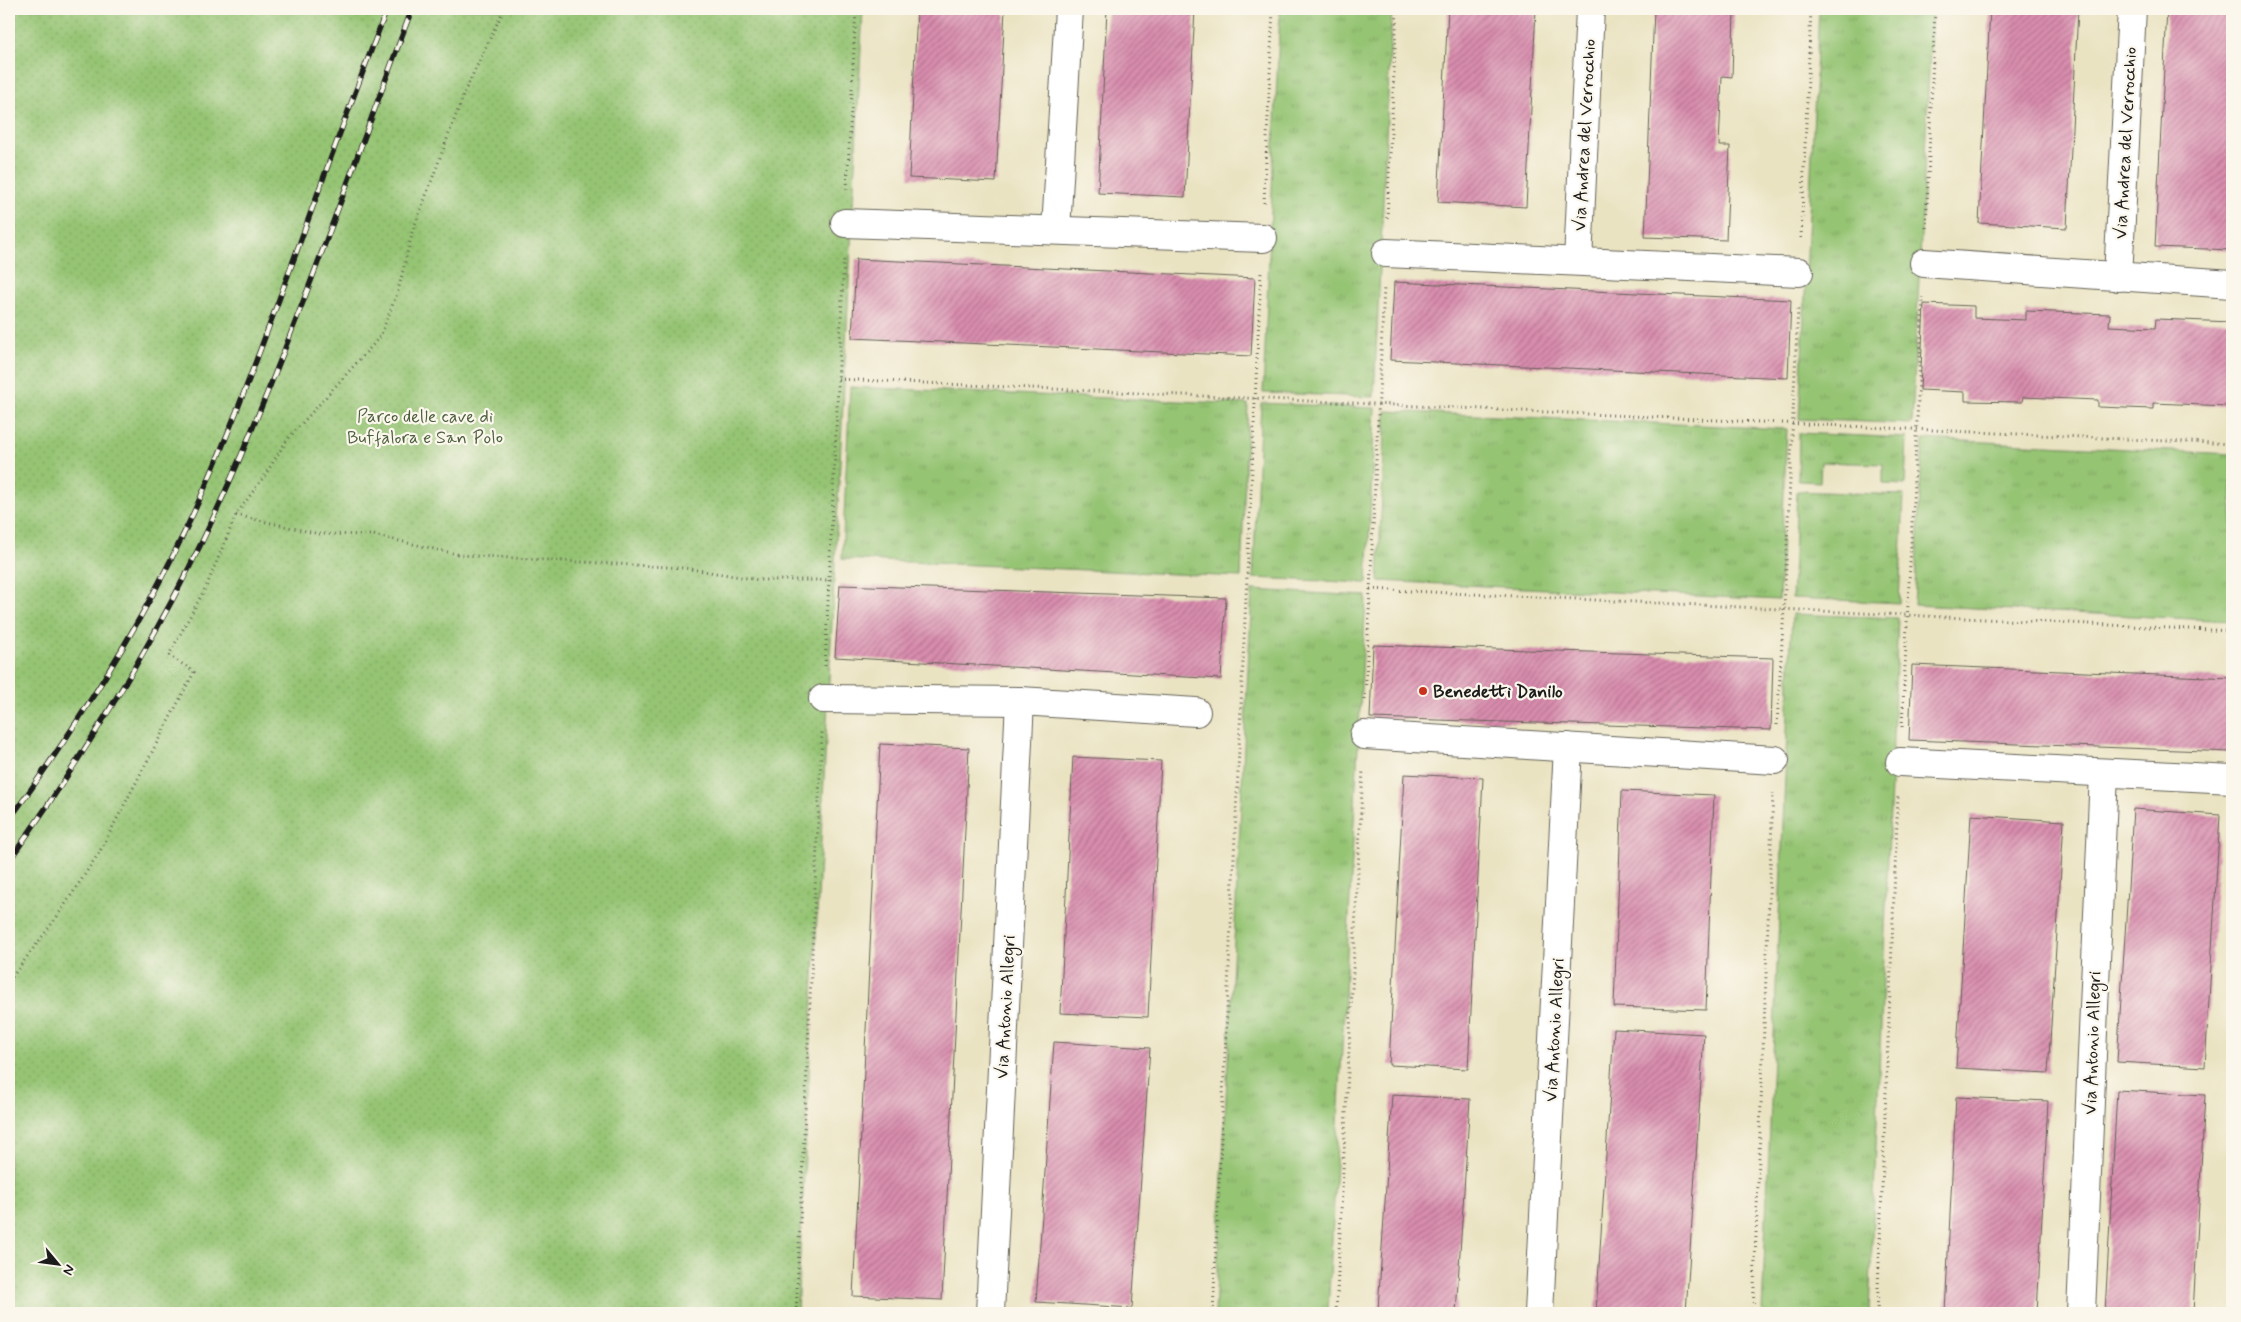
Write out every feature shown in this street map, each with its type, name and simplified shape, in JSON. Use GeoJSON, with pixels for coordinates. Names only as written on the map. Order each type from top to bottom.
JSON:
{"type":"FeatureCollection","features":[{"type":"Feature","properties":{"kind":"street"},"geometry":{"type":"LineString","coordinates":[[1056,230],[1069,9]]}},
{"type":"Feature","properties":{"kind":"street","name":"Via Andrea del Verrocchio"},"geometry":{"type":"LineString","coordinates":[[1578,261],[1590,9]]}},
{"type":"Feature","properties":{"kind":"street","name":"Via Andrea del Verrocchio"},"geometry":{"type":"LineString","coordinates":[[2118,276],[2132,9]]}},
{"type":"Feature","properties":{"kind":"street"},"geometry":{"type":"LineString","coordinates":[[845,223],[1263,238]]}},
{"type":"Feature","properties":{"kind":"street"},"geometry":{"type":"LineString","coordinates":[[1386,253],[1799,272]]}},
{"type":"Feature","properties":{"kind":"street"},"geometry":{"type":"LineString","coordinates":[[1924,263],[2232,284]]}},
{"type":"Feature","properties":{"kind":"street"},"geometry":{"type":"LineString","coordinates":[[823,699],[1020,701],[1196,712]]}},
{"type":"Feature","properties":{"kind":"street","name":"Via Antonio Allegri"},"geometry":{"type":"LineString","coordinates":[[990,1313],[1020,701]]}},
{"type":"Feature","properties":{"kind":"street"},"geometry":{"type":"LineString","coordinates":[[1364,735],[1775,760]]}},
{"type":"Feature","properties":{"kind":"street","name":"Via Antonio Allegri"},"geometry":{"type":"LineString","coordinates":[[1539,1313],[1568,747]]}},
{"type":"Feature","properties":{"kind":"street"},"geometry":{"type":"LineString","coordinates":[[1900,762],[2232,779]]}},
{"type":"Feature","properties":{"kind":"street","name":"Via Antonio Allegri"},"geometry":{"type":"LineString","coordinates":[[2081,1313],[2104,773]]}},
{"type":"Feature","properties":{"kind":"path"},"geometry":{"type":"LineString","coordinates":[[9,981],[56,918],[99,854],[194,672],[169,655],[207,585],[236,515],[287,440],[380,337],[398,291],[412,233],[465,90],[504,9]]}},
{"type":"Feature","properties":{"kind":"path"},"geometry":{"type":"LineString","coordinates":[[796,1313],[856,9]]}},
{"type":"Feature","properties":{"kind":"path"},"geometry":{"type":"LineString","coordinates":[[1336,1313],[1397,9]]}},
{"type":"Feature","properties":{"kind":"path"},"geometry":{"type":"LineString","coordinates":[[1753,1313],[1775,760],[1793,423],[1811,9]]}},
{"type":"Feature","properties":{"kind":"path"},"geometry":{"type":"LineString","coordinates":[[1877,1313],[1900,762],[1909,615],[1936,9]]}},
{"type":"Feature","properties":{"kind":"path"},"geometry":{"type":"LineString","coordinates":[[838,379],[2232,444]]}},
{"type":"Feature","properties":{"kind":"path"},"geometry":{"type":"LineString","coordinates":[[1213,1313],[1255,398]]}},
{"type":"Feature","properties":{"kind":"path"},"geometry":{"type":"LineString","coordinates":[[236,515],[319,534],[373,535],[461,555],[685,568],[759,580],[834,580]]}},
{"type":"Feature","properties":{"kind":"path"},"geometry":{"type":"LineString","coordinates":[[1370,589],[2232,631]]}},
{"type":"Feature","properties":{"kind":"green space","name":"Parco delle cave di Buffalora e San Polo"},"geometry":{"type":"Polygon","coordinates":[[[9,9],[863,9],[797,1313],[9,1313],[9,9]]]}},
{"type":"Feature","properties":{"kind":"green space"},"geometry":{"type":"Polygon","coordinates":[[[1280,9],[1392,9],[1374,397],[1263,393],[1280,9]]]}},
{"type":"Feature","properties":{"kind":"green space"},"geometry":{"type":"Polygon","coordinates":[[[1819,9],[1932,9],[1912,424],[1799,419],[1819,9]]]}},
{"type":"Feature","properties":{"kind":"green space"},"geometry":{"type":"Polygon","coordinates":[[[850,387],[1248,404],[1241,577],[842,559],[850,387]]]}},
{"type":"Feature","properties":{"kind":"green space"},"geometry":{"type":"Polygon","coordinates":[[[1261,403],[1375,408],[1367,583],[1253,578],[1261,403]]]}},
{"type":"Feature","properties":{"kind":"green space"},"geometry":{"type":"Polygon","coordinates":[[[1386,411],[1787,429],[1779,600],[1378,581],[1386,411]]]}},
{"type":"Feature","properties":{"kind":"green space"},"geometry":{"type":"Polygon","coordinates":[[[1799,433],[1907,438],[1905,485],[1883,484],[1883,464],[1821,462],[1820,482],[1798,481],[1799,433]]]}},
{"type":"Feature","properties":{"kind":"green space"},"geometry":{"type":"Polygon","coordinates":[[[1923,439],[2232,454],[2232,621],[1914,605],[1923,439]]]}},
{"type":"Feature","properties":{"kind":"green space"},"geometry":{"type":"Polygon","coordinates":[[[1797,491],[1904,495],[1899,603],[1792,598],[1797,491]]]}},
{"type":"Feature","properties":{"kind":"green space"},"geometry":{"type":"Polygon","coordinates":[[[1252,590],[1366,596],[1328,1313],[1215,1313],[1252,590]]]}},
{"type":"Feature","properties":{"kind":"green space"},"geometry":{"type":"Polygon","coordinates":[[[1792,614],[1898,618],[1869,1313],[1762,1313],[1792,614]]]}},
{"type":"Feature","properties":{"kind":"building"},"geometry":{"type":"Polygon","coordinates":[[[917,9],[1005,9],[996,182],[909,178],[917,9]]]}},
{"type":"Feature","properties":{"kind":"building"},"geometry":{"type":"Polygon","coordinates":[[[1107,9],[1195,9],[1185,197],[1098,193],[1107,9]]]}},
{"type":"Feature","properties":{"kind":"building"},"geometry":{"type":"Polygon","coordinates":[[[1448,9],[1536,9],[1526,207],[1438,202],[1448,9]]]}},
{"type":"Feature","properties":{"kind":"building"},"geometry":{"type":"Polygon","coordinates":[[[1654,9],[1734,9],[1732,77],[1722,76],[1719,146],[1730,146],[1726,240],[1645,237],[1654,9]]]}},
{"type":"Feature","properties":{"kind":"building"},"geometry":{"type":"Polygon","coordinates":[[[1990,9],[2078,9],[2067,228],[1979,223],[1990,9]]]}},
{"type":"Feature","properties":{"kind":"building"},"geometry":{"type":"Polygon","coordinates":[[[2167,9],[2232,9],[2232,250],[2155,247],[2167,9]]]}},
{"type":"Feature","properties":{"kind":"building"},"geometry":{"type":"Polygon","coordinates":[[[856,259],[1255,278],[1251,356],[852,338],[856,259]]]}},
{"type":"Feature","properties":{"kind":"building"},"geometry":{"type":"Polygon","coordinates":[[[1394,282],[1791,300],[1788,378],[1390,360],[1394,282]]]}},
{"type":"Feature","properties":{"kind":"building"},"geometry":{"type":"Polygon","coordinates":[[[1924,304],[1974,306],[1974,318],[2026,320],[2026,311],[2110,314],[2109,326],[2155,328],[2156,319],[2232,322],[2232,415],[2227,414],[2228,406],[2153,403],[2153,409],[2098,407],[2098,400],[2023,397],[2022,402],[1965,401],[1965,392],[1920,390],[1924,304]]]}},
{"type":"Feature","properties":{"kind":"building"},"geometry":{"type":"Polygon","coordinates":[[[840,585],[1226,598],[1221,679],[835,657],[840,585]]]}},
{"type":"Feature","properties":{"kind":"building"},"geometry":{"type":"Polygon","coordinates":[[[1373,645],[1773,658],[1771,730],[1370,718],[1373,645]]]}},
{"type":"Feature","properties":{"kind":"building"},"geometry":{"type":"Polygon","coordinates":[[[1912,665],[2232,678],[2232,752],[1909,740],[1912,665]]]}},
{"type":"Feature","properties":{"kind":"building"},"geometry":{"type":"Polygon","coordinates":[[[880,744],[969,748],[942,1300],[853,1296],[880,744]]]}},
{"type":"Feature","properties":{"kind":"building"},"geometry":{"type":"Polygon","coordinates":[[[1073,757],[1161,761],[1148,1017],[1060,1013],[1073,757]]]}},
{"type":"Feature","properties":{"kind":"building"},"geometry":{"type":"Polygon","coordinates":[[[1404,774],[1483,778],[1468,1069],[1389,1065],[1404,774]]]}},
{"type":"Feature","properties":{"kind":"building"},"geometry":{"type":"Polygon","coordinates":[[[1622,791],[1714,795],[1706,1010],[1614,1007],[1622,791]]]}},
{"type":"Feature","properties":{"kind":"building"},"geometry":{"type":"Polygon","coordinates":[[[2133,809],[2220,815],[2205,1067],[2117,1062],[2133,809]]]}},
{"type":"Feature","properties":{"kind":"building"},"geometry":{"type":"Polygon","coordinates":[[[1971,815],[2064,821],[2048,1073],[1956,1068],[1971,815]]]}},
{"type":"Feature","properties":{"kind":"building"},"geometry":{"type":"Polygon","coordinates":[[[1614,1029],[1704,1034],[1686,1313],[1596,1313],[1614,1029]]]}},
{"type":"Feature","properties":{"kind":"building"},"geometry":{"type":"Polygon","coordinates":[[[1054,1042],[1150,1048],[1132,1308],[1036,1302],[1054,1042]]]}},
{"type":"Feature","properties":{"kind":"building"},"geometry":{"type":"Polygon","coordinates":[[[2117,1090],[2205,1095],[2193,1313],[2105,1313],[2117,1090]]]}},
{"type":"Feature","properties":{"kind":"building"},"geometry":{"type":"Polygon","coordinates":[[[1392,1095],[1470,1099],[1456,1313],[1378,1309],[1392,1095]]]}},
{"type":"Feature","properties":{"kind":"building"},"geometry":{"type":"Polygon","coordinates":[[[1956,1097],[2048,1101],[2037,1313],[1945,1313],[1956,1097]]]}},
{"type":"Feature","properties":{"kind":"railway"},"geometry":{"type":"LineString","coordinates":[[9,820],[58,751],[126,643],[147,606],[200,499],[241,400],[387,9]]}},
{"type":"Feature","properties":{"kind":"railway"},"geometry":{"type":"LineString","coordinates":[[9,861],[68,775],[124,686],[199,548],[273,380],[412,9]]}},
{"type":"Feature","properties":{"kind":"place","name":"Benedetti Danilo"},"geometry":{"type":"Point","coordinates":[1423,691]}}]}
